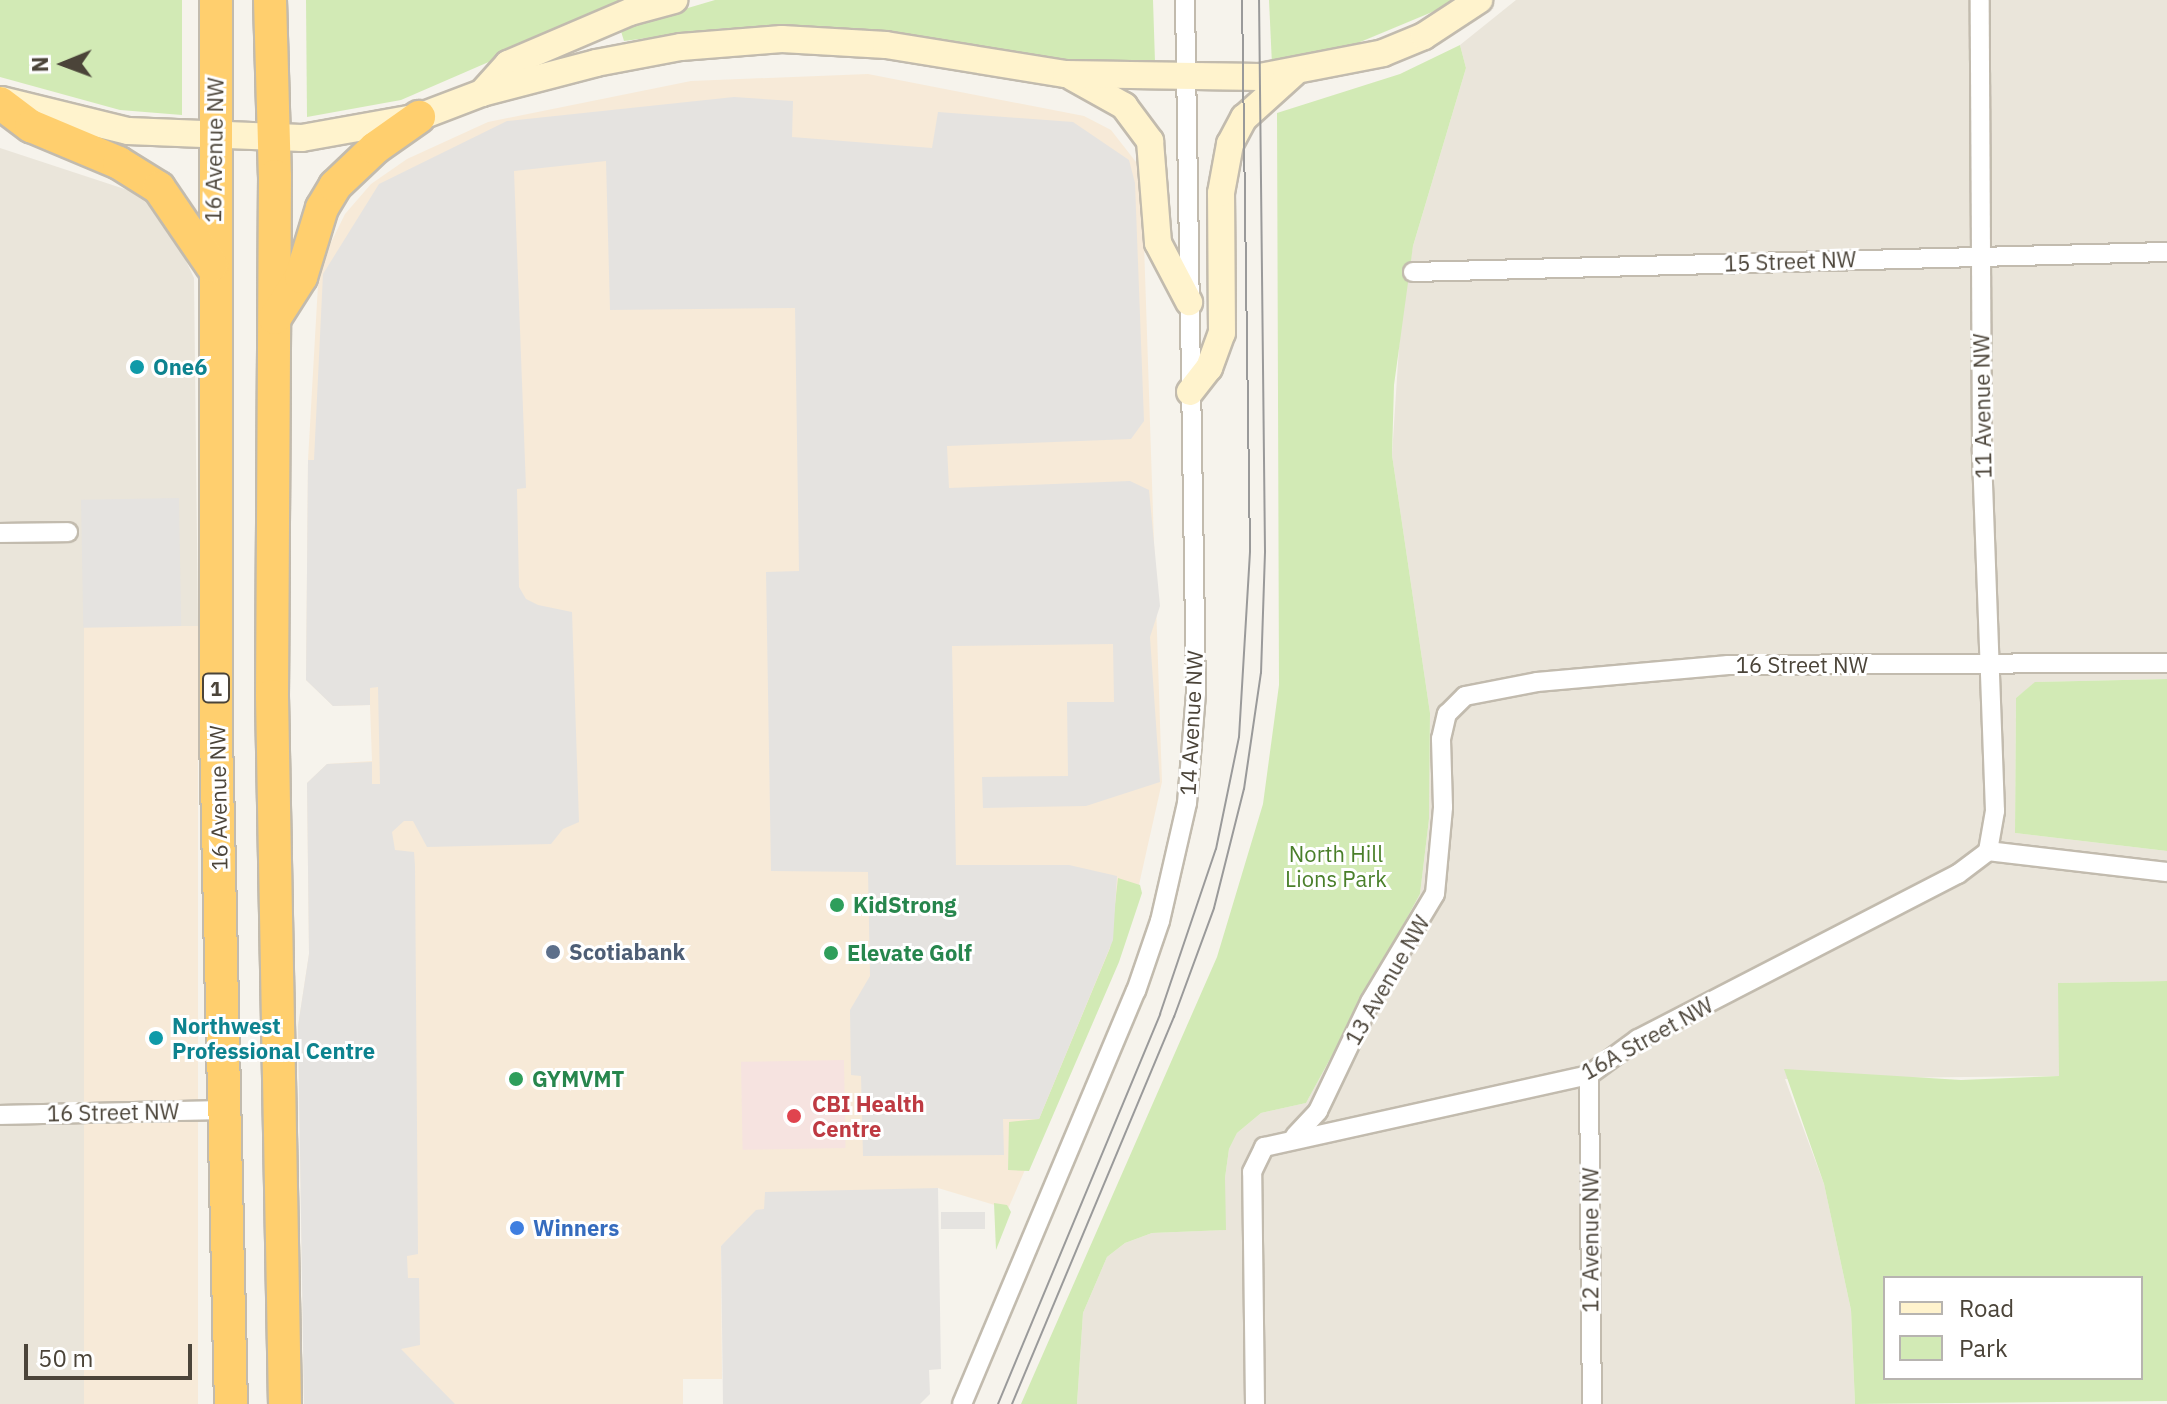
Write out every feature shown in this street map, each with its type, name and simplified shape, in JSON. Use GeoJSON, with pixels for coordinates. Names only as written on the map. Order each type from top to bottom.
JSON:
{"type":"FeatureCollection","features":[{"type":"Feature","properties":{"kind":"highway","name":"16 Avenue NW"},"geometry":{"type":"LineString","coordinates":[[216,0],[212,266],[216,735],[231,1404]]}},
{"type":"Feature","properties":{"kind":"highway"},"geometry":{"type":"LineString","coordinates":[[270,0],[275,318],[272,696],[285,1404]]}},
{"type":"Feature","properties":{"kind":"highway"},"geometry":{"type":"LineString","coordinates":[[0,101],[31,126],[119,163],[159,188],[177,207],[212,266]]}},
{"type":"Feature","properties":{"kind":"highway"},"geometry":{"type":"LineString","coordinates":[[275,318],[301,277],[322,208],[335,186],[375,148],[419,117]]}},
{"type":"Feature","properties":{"kind":"main road"},"geometry":{"type":"LineString","coordinates":[[482,93],[508,64],[630,12],[674,0]]}},
{"type":"Feature","properties":{"kind":"main road"},"geometry":{"type":"LineString","coordinates":[[0,101],[128,131],[302,138],[419,117],[482,93],[596,63],[739,41],[886,45],[1066,74],[1186,77],[1294,73],[1383,53],[1424,36],[1479,0]]}},
{"type":"Feature","properties":{"kind":"main road"},"geometry":{"type":"LineString","coordinates":[[1190,392],[1209,368],[1222,333],[1221,193],[1230,144],[1244,118],[1294,73]]}},
{"type":"Feature","properties":{"kind":"main road"},"geometry":{"type":"LineString","coordinates":[[1066,74],[1124,106],[1150,141],[1158,243],[1189,302]]}},
{"type":"Feature","properties":{"kind":"street","name":"14 Avenue NW"},"geometry":{"type":"LineString","coordinates":[[962,1404],[1136,991],[1178,847],[1195,731],[1185,0]]}},
{"type":"Feature","properties":{"kind":"street","name":"11 Avenue NW"},"geometry":{"type":"LineString","coordinates":[[1980,0],[1979,255],[1995,811],[1988,851]]}},
{"type":"Feature","properties":{"kind":"street","name":"15 Street NW"},"geometry":{"type":"LineString","coordinates":[[1413,272],[2167,252]]}},
{"type":"Feature","properties":{"kind":"street"},"geometry":{"type":"LineString","coordinates":[[0,533],[68,532]]}},
{"type":"Feature","properties":{"kind":"street","name":"16 Street NW"},"geometry":{"type":"LineString","coordinates":[[1447,714],[1465,696],[1633,671],[1728,665],[2167,663]]}},
{"type":"Feature","properties":{"kind":"street","name":"13 Avenue NW"},"geometry":{"type":"LineString","coordinates":[[1295,1136],[1318,1111],[1370,1002],[1435,894],[1447,714]]}},
{"type":"Feature","properties":{"kind":"street"},"geometry":{"type":"LineString","coordinates":[[1988,851],[2167,872]]}},
{"type":"Feature","properties":{"kind":"street","name":"16A Street NW"},"geometry":{"type":"LineString","coordinates":[[1255,1404],[1252,1172],[1264,1147],[1295,1136],[1589,1075],[1638,1039],[1958,874],[1988,851]]}},
{"type":"Feature","properties":{"kind":"street","name":"12 Avenue NW"},"geometry":{"type":"LineString","coordinates":[[1589,1075],[1592,1404]]}},
{"type":"Feature","properties":{"kind":"street","name":"16 Street NW"},"geometry":{"type":"LineString","coordinates":[[0,1115],[226,1110]]}},
{"type":"Feature","properties":{"kind":"shaded area"},"geometry":{"type":"Polygon","coordinates":[[[1516,0],[2167,0],[2167,679],[2036,682],[2016,698],[2015,833],[2167,851],[2167,981],[2059,983],[2060,1076],[1785,1079],[1824,1184],[1851,1310],[1855,1404],[1077,1404],[1083,1313],[1107,1257],[1125,1243],[1152,1233],[1225,1230],[1225,1178],[1229,1149],[1237,1133],[1261,1113],[1306,1103],[1420,894],[1429,819],[1430,713],[1392,455],[1401,316],[1413,246],[1466,68],[1460,45],[1516,0]]]}},
{"type":"Feature","properties":{"kind":"shaded area"},"geometry":{"type":"Polygon","coordinates":[[[868,74],[1084,116],[1111,130],[1136,162],[1142,184],[1162,782],[1136,898],[1058,1094],[1008,1209],[938,1188],[765,1210],[721,1246],[722,1379],[683,1379],[683,1404],[304,1404],[298,1026],[309,954],[307,783],[327,764],[372,761],[370,705],[333,706],[306,680],[308,460],[319,267],[345,214],[371,184],[407,159],[488,122],[691,81],[868,74]]]}},
{"type":"Feature","properties":{"kind":"shaded area"},"geometry":{"type":"Polygon","coordinates":[[[734,97],[793,101],[792,137],[932,148],[938,112],[1073,122],[1129,160],[1135,183],[1144,421],[1131,439],[947,446],[949,488],[1130,481],[1149,490],[1160,606],[1150,637],[1160,782],[1086,806],[983,808],[982,777],[1068,776],[1067,702],[1114,702],[1113,644],[952,646],[956,865],[1069,865],[1117,876],[1113,940],[1039,1119],[1003,1119],[1004,1155],[863,1156],[861,1076],[851,1075],[850,1010],[870,976],[868,872],[771,871],[766,572],[799,571],[795,308],[610,310],[606,161],[514,171],[526,488],[517,489],[519,587],[526,599],[538,605],[572,612],[579,822],[563,829],[551,844],[427,847],[413,821],[404,821],[392,832],[395,850],[414,852],[415,866],[418,1254],[407,1256],[408,1278],[419,1278],[420,1345],[401,1349],[455,1404],[304,1404],[298,1026],[309,954],[307,783],[327,764],[372,762],[372,784],[380,784],[378,687],[370,688],[370,705],[333,706],[306,680],[308,460],[314,460],[323,274],[379,184],[507,121],[734,97]]]}},
{"type":"Feature","properties":{"kind":"shaded area"},"geometry":{"type":"Polygon","coordinates":[[[0,148],[158,200],[194,278],[198,626],[84,629],[95,1404],[0,1404],[0,148]]]}},
{"type":"Feature","properties":{"kind":"shaded area"},"geometry":{"type":"Polygon","coordinates":[[[179,498],[181,626],[83,628],[81,500],[179,498]]]}},
{"type":"Feature","properties":{"kind":"shaded area"},"geometry":{"type":"Polygon","coordinates":[[[84,626],[198,626],[198,1404],[84,1404],[84,626]]]}},
{"type":"Feature","properties":{"kind":"shaded area","name":"CBI Health Centre"},"geometry":{"type":"Polygon","coordinates":[[[844,1060],[846,1148],[743,1150],[741,1062],[844,1060]]]}},
{"type":"Feature","properties":{"kind":"shaded area"},"geometry":{"type":"Polygon","coordinates":[[[938,1188],[941,1369],[929,1370],[930,1394],[920,1404],[723,1404],[721,1246],[756,1210],[764,1209],[765,1192],[938,1188]]]}},
{"type":"Feature","properties":{"kind":"shaded area"},"geometry":{"type":"Polygon","coordinates":[[[941,1212],[985,1212],[985,1229],[941,1229],[941,1212]]]}},
{"type":"Feature","properties":{"kind":"green space"},"geometry":{"type":"Polygon","coordinates":[[[0,0],[182,0],[182,115],[120,110],[0,77],[0,0]]]}},
{"type":"Feature","properties":{"kind":"green space"},"geometry":{"type":"Polygon","coordinates":[[[306,0],[632,0],[401,100],[307,117],[306,0]]]}},
{"type":"Feature","properties":{"kind":"green space"},"geometry":{"type":"Polygon","coordinates":[[[715,0],[1153,0],[1155,62],[1055,59],[845,28],[725,28],[624,41],[620,28],[715,0]]]}},
{"type":"Feature","properties":{"kind":"green space"},"geometry":{"type":"Polygon","coordinates":[[[1269,0],[1461,0],[1353,45],[1272,65],[1269,0]]]}},
{"type":"Feature","properties":{"kind":"green space","name":"North Hill Lions Park"},"geometry":{"type":"Polygon","coordinates":[[[1460,45],[1466,68],[1413,246],[1394,385],[1392,455],[1430,713],[1429,819],[1420,894],[1306,1103],[1261,1113],[1237,1133],[1229,1149],[1225,1178],[1226,1230],[1152,1233],[1125,1243],[1107,1257],[1083,1313],[1077,1404],[1021,1404],[1217,957],[1263,804],[1279,685],[1277,113],[1400,74],[1460,45]]]}},
{"type":"Feature","properties":{"kind":"green space"},"geometry":{"type":"Polygon","coordinates":[[[2167,679],[2167,851],[2015,833],[2016,698],[2035,682],[2167,679]]]}},
{"type":"Feature","properties":{"kind":"green space"},"geometry":{"type":"Polygon","coordinates":[[[1118,878],[1140,885],[1142,893],[1119,962],[1029,1171],[1008,1170],[1009,1122],[1039,1119],[1110,948],[1118,878]]]}},
{"type":"Feature","properties":{"kind":"green space"},"geometry":{"type":"Polygon","coordinates":[[[2167,981],[2167,1401],[1855,1404],[1851,1310],[1824,1184],[1784,1069],[1961,1080],[2059,1076],[2058,983],[2167,981]]]}},
{"type":"Feature","properties":{"kind":"green space"},"geometry":{"type":"Polygon","coordinates":[[[994,1203],[1007,1205],[1011,1212],[996,1250],[994,1203]]]}},
{"type":"Feature","properties":{"kind":"tram line"},"geometry":{"type":"LineString","coordinates":[[998,1404],[1160,1014],[1216,849],[1239,737],[1250,551],[1242,0]]}},
{"type":"Feature","properties":{"kind":"tram line"},"geometry":{"type":"LineString","coordinates":[[1012,1404],[1174,1017],[1214,908],[1244,789],[1261,673],[1265,551],[1259,0]]}},
{"type":"Feature","properties":{"kind":"place","name":"One6"},"geometry":{"type":"Point","coordinates":[137,367]}},
{"type":"Feature","properties":{"kind":"place","name":"KidStrong"},"geometry":{"type":"Point","coordinates":[837,905]}},
{"type":"Feature","properties":{"kind":"place","name":"Scotiabank"},"geometry":{"type":"Point","coordinates":[553,952]}},
{"type":"Feature","properties":{"kind":"place","name":"Elevate Golf"},"geometry":{"type":"Point","coordinates":[831,953]}},
{"type":"Feature","properties":{"kind":"place","name":"Northwest Professional Centre"},"geometry":{"type":"Point","coordinates":[156,1038]}},
{"type":"Feature","properties":{"kind":"place","name":"GYMVMT"},"geometry":{"type":"Point","coordinates":[516,1079]}},
{"type":"Feature","properties":{"kind":"place","name":"CBI Health Centre"},"geometry":{"type":"Point","coordinates":[794,1116]}},
{"type":"Feature","properties":{"kind":"place","name":"Winners"},"geometry":{"type":"Point","coordinates":[517,1228]}}]}
